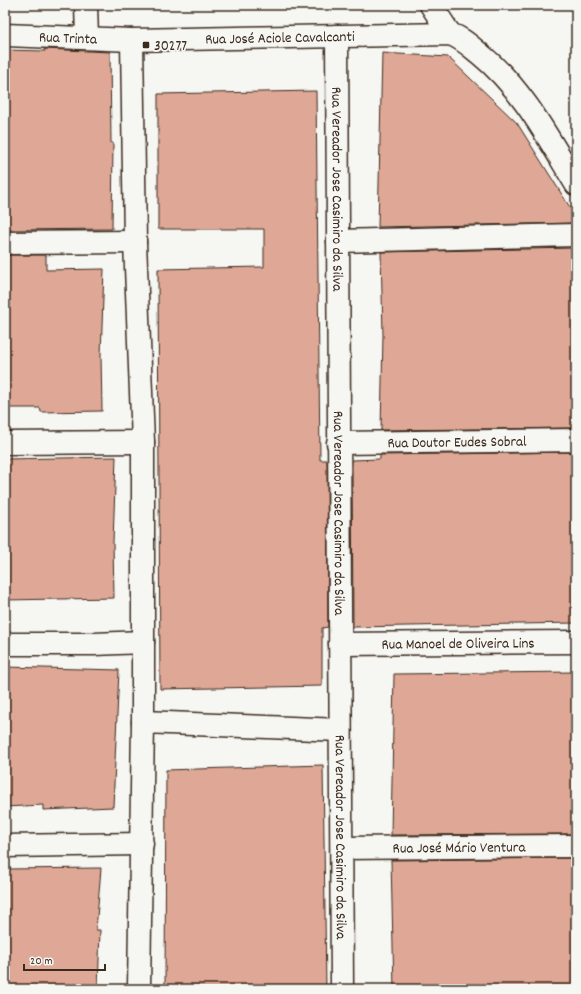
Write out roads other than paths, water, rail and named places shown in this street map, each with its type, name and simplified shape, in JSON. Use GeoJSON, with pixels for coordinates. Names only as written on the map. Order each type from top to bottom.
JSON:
{"type":"FeatureCollection","features":[{"type":"Feature","properties":{"kind":"street"},"geometry":{"type":"LineString","coordinates":[[86,5],[87,38]]}},
{"type":"Feature","properties":{"kind":"street"},"geometry":{"type":"LineString","coordinates":[[431,5],[457,38],[498,68],[526,102],[576,184]]}},
{"type":"Feature","properties":{"kind":"street","name":"Rua José Aciole Cavalcanti"},"geometry":{"type":"LineString","coordinates":[[132,40],[428,33],[457,38]]}},
{"type":"Feature","properties":{"kind":"street","name":"Rua Trinta"},"geometry":{"type":"LineString","coordinates":[[5,35],[132,40]]}},
{"type":"Feature","properties":{"kind":"street","name":"Rua Vereador Jose Casimiro da Silva"},"geometry":{"type":"LineString","coordinates":[[337,36],[342,989]]}},
{"type":"Feature","properties":{"kind":"street"},"geometry":{"type":"LineString","coordinates":[[132,40],[135,242],[143,442],[144,642],[142,844],[138,989]]}},
{"type":"Feature","properties":{"kind":"street"},"geometry":{"type":"LineString","coordinates":[[338,241],[576,235]]}},
{"type":"Feature","properties":{"kind":"street"},"geometry":{"type":"LineString","coordinates":[[5,243],[135,242]]}},
{"type":"Feature","properties":{"kind":"street","name":"Rua Doutor Eudes Sobral"},"geometry":{"type":"LineString","coordinates":[[338,443],[576,440]]}},
{"type":"Feature","properties":{"kind":"street"},"geometry":{"type":"LineString","coordinates":[[5,444],[143,442]]}},
{"type":"Feature","properties":{"kind":"street"},"geometry":{"type":"LineString","coordinates":[[5,644],[94,644],[144,642]]}},
{"type":"Feature","properties":{"kind":"street","name":"Rua Manoel de Oliveira Lins"},"geometry":{"type":"LineString","coordinates":[[340,644],[576,642]]}},
{"type":"Feature","properties":{"kind":"street"},"geometry":{"type":"LineString","coordinates":[[143,722],[340,730]]}},
{"type":"Feature","properties":{"kind":"street"},"geometry":{"type":"LineString","coordinates":[[5,846],[142,844]]}},
{"type":"Feature","properties":{"kind":"street","name":"Rua José Mário Ventura"},"geometry":{"type":"LineString","coordinates":[[342,848],[576,846]]}},
{"type":"Feature","properties":{"kind":"place","name":"30277"},"geometry":{"type":"Point","coordinates":[146,45]}}]}
